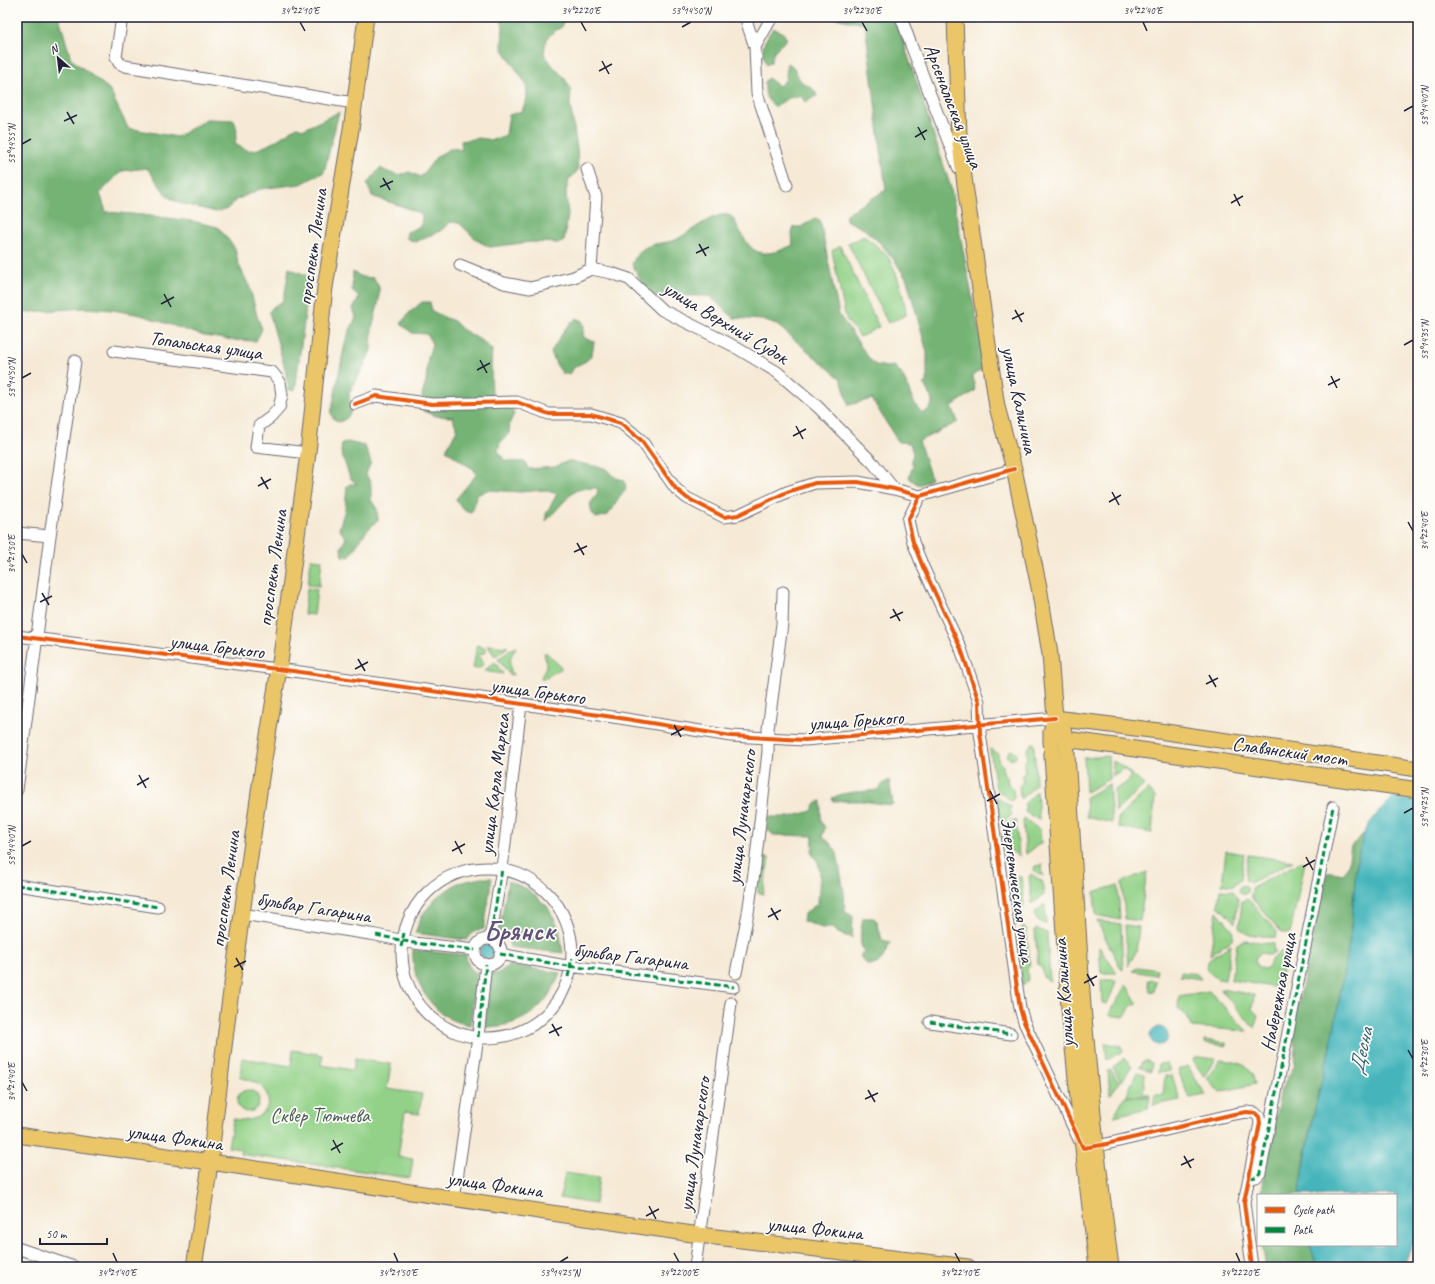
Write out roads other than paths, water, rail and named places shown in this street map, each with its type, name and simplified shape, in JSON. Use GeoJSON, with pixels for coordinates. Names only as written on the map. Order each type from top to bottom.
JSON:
{"type":"FeatureCollection","features":[{"type":"Feature","properties":{"kind":"main road","name":"проспект Ленина"},"geometry":{"type":"LineString","coordinates":[[194,1267],[210,1162],[229,1006],[261,778],[279,669],[308,453],[325,287],[366,17]]}},
{"type":"Feature","properties":{"kind":"main road","name":"улица Калинина"},"geometry":{"type":"LineString","coordinates":[[955,17],[959,136],[997,406],[1014,469],[1040,587],[1050,654],[1055,718],[1051,732],[1051,748],[1069,1008],[1089,1147],[1111,1267]]}},
{"type":"Feature","properties":{"kind":"main road","name":"улица Калинина"},"geometry":{"type":"LineString","coordinates":[[1055,718],[1063,729],[1066,740],[1097,1267]]}},
{"type":"Feature","properties":{"kind":"main road","name":"улица Горького"},"geometry":{"type":"LineString","coordinates":[[1055,718],[1159,731]]}},
{"type":"Feature","properties":{"kind":"main road","name":"Славянский мост"},"geometry":{"type":"LineString","coordinates":[[1159,731],[1418,769]]}},
{"type":"Feature","properties":{"kind":"main road","name":"Славянский мост"},"geometry":{"type":"LineString","coordinates":[[1066,740],[1418,790]]}},
{"type":"Feature","properties":{"kind":"main road","name":"улица Фокина"},"geometry":{"type":"LineString","coordinates":[[17,1135],[210,1162],[699,1235],[920,1264],[968,1267]]}},
{"type":"Feature","properties":{"kind":"street"},"geometry":{"type":"LineString","coordinates":[[122,17],[116,57],[119,63],[125,66],[354,103]]}},
{"type":"Feature","properties":{"kind":"street"},"geometry":{"type":"LineString","coordinates":[[747,17],[747,23],[754,48],[758,93],[787,185]]}},
{"type":"Feature","properties":{"kind":"street"},"geometry":{"type":"LineString","coordinates":[[754,48],[772,17]]}},
{"type":"Feature","properties":{"kind":"street","name":"Арсенальская улица"},"geometry":{"type":"LineString","coordinates":[[901,17],[965,185]]}},
{"type":"Feature","properties":{"kind":"street"},"geometry":{"type":"LineString","coordinates":[[460,265],[504,283],[530,288],[574,277],[591,270],[596,197],[587,169]]}},
{"type":"Feature","properties":{"kind":"street","name":"улица Верхний Судок"},"geometry":{"type":"LineString","coordinates":[[591,270],[611,273],[629,279],[662,310],[730,344],[776,372],[818,407],[874,464],[894,489]]}},
{"type":"Feature","properties":{"kind":"street","name":"Топальская улица"},"geometry":{"type":"LineString","coordinates":[[114,351],[272,372],[280,382],[282,395],[279,408],[271,417],[259,426],[256,447],[308,453]]}},
{"type":"Feature","properties":{"kind":"street"},"geometry":{"type":"LineString","coordinates":[[17,790],[50,536],[75,361]]}},
{"type":"Feature","properties":{"kind":"street"},"geometry":{"type":"LineString","coordinates":[[355,404],[376,396],[432,404],[518,402],[549,414],[591,414],[621,423],[642,440],[676,489],[687,498],[724,517],[738,515],[787,492],[815,483],[858,482],[920,496],[1014,469]]}},
{"type":"Feature","properties":{"kind":"street","name":"Энергетическая улица"},"geometry":{"type":"LineString","coordinates":[[920,496],[908,520],[913,542],[922,567],[961,649],[978,702],[979,725],[1021,1014],[1089,1147]]}},
{"type":"Feature","properties":{"kind":"street"},"geometry":{"type":"LineString","coordinates":[[17,533],[50,536]]}},
{"type":"Feature","properties":{"kind":"street","name":"улица Луначарского"},"geometry":{"type":"LineString","coordinates":[[736,973],[748,913],[755,866],[768,729],[782,624],[783,592]]}},
{"type":"Feature","properties":{"kind":"street","name":"улица Горького"},"geometry":{"type":"LineString","coordinates":[[17,636],[279,669],[731,736],[805,740],[1055,718]]}},
{"type":"Feature","properties":{"kind":"street","name":"улица Карла Маркса"},"geometry":{"type":"LineString","coordinates":[[490,938],[502,869],[521,704]]}},
{"type":"Feature","properties":{"kind":"street","name":"Набережная улица"},"geometry":{"type":"LineString","coordinates":[[1250,1178],[1256,1177],[1260,1173],[1333,807]]}},
{"type":"Feature","properties":{"kind":"street","name":"улица Карла Маркса"},"geometry":{"type":"LineString","coordinates":[[488,867],[502,869],[515,872],[539,885],[558,906],[569,930],[572,944],[570,967],[566,984],[552,1008],[531,1026],[505,1036],[478,1037],[450,1030],[426,1013],[410,990],[402,962],[403,940],[415,907],[434,885],[460,872],[488,867]]}},
{"type":"Feature","properties":{"kind":"street"},"geometry":{"type":"LineString","coordinates":[[17,885],[158,907]]}},
{"type":"Feature","properties":{"kind":"street","name":"бульвар Гагарина"},"geometry":{"type":"LineString","coordinates":[[242,914],[475,950]]}},
{"type":"Feature","properties":{"kind":"street"},"geometry":{"type":"LineString","coordinates":[[490,938],[498,943],[500,947],[500,954],[496,962],[486,964],[477,959],[475,950],[478,943],[482,940],[490,938]]}},
{"type":"Feature","properties":{"kind":"street","name":"бульвар Гагарина"},"geometry":{"type":"LineString","coordinates":[[500,954],[570,967],[734,987]]}},
{"type":"Feature","properties":{"kind":"street"},"geometry":{"type":"LineString","coordinates":[[454,1199],[478,1037],[486,964]]}},
{"type":"Feature","properties":{"kind":"street","name":"улица Луначарского"},"geometry":{"type":"LineString","coordinates":[[695,1267],[731,1003]]}},
{"type":"Feature","properties":{"kind":"street"},"geometry":{"type":"LineString","coordinates":[[930,1022],[1011,1034]]}},
{"type":"Feature","properties":{"kind":"street","name":"Набережная улица"},"geometry":{"type":"LineString","coordinates":[[1089,1147],[1221,1117],[1247,1112],[1255,1113],[1259,1117],[1260,1123],[1244,1202],[1252,1267]]}},
{"type":"Feature","properties":{"kind":"street"},"geometry":{"type":"LineString","coordinates":[[17,1248],[74,1267]]}},
{"type":"Feature","properties":{"kind":"water","name":"Десна"},"geometry":{"type":"Polygon","coordinates":[[[1418,772],[1418,1231],[1403,1267],[1317,1267],[1310,1246],[1397,1246],[1397,1194],[1299,1194],[1314,1113],[1333,1035],[1350,938],[1357,860],[1364,833],[1376,815],[1418,772]]]}},
{"type":"Feature","properties":{"kind":"water"},"geometry":{"type":"Polygon","coordinates":[[[484,945],[490,945],[494,949],[494,955],[490,959],[484,959],[480,955],[480,949],[484,945]]]}},
{"type":"Feature","properties":{"kind":"water"},"geometry":{"type":"Polygon","coordinates":[[[1159,1027],[1165,1030],[1168,1036],[1165,1042],[1159,1045],[1153,1042],[1150,1036],[1153,1030],[1159,1027]]]}},
{"type":"Feature","properties":{"kind":"district","name":"Брянск"},"geometry":{"type":"Point","coordinates":[519,930]}},
{"type":"Feature","properties":{"kind":"park label","name":"Сквер Тютчева"},"geometry":{"type":"Point","coordinates":[320,1115]}}]}
